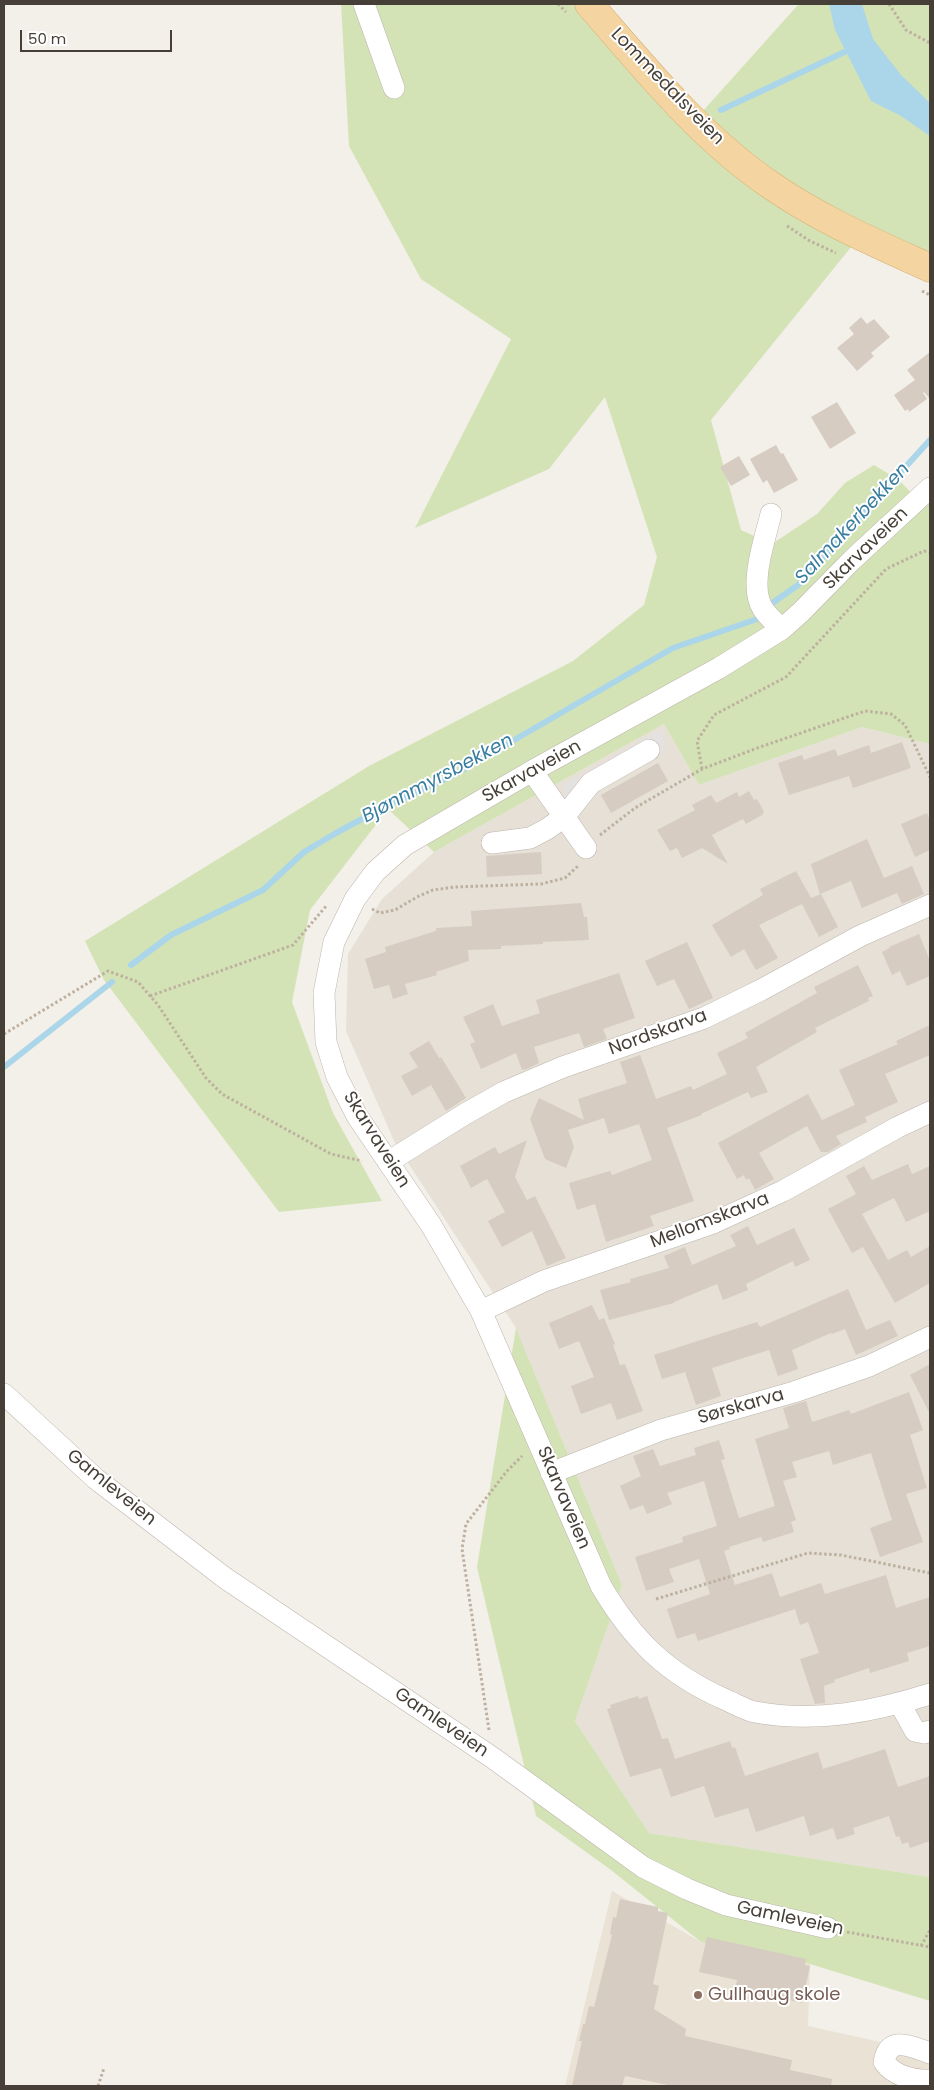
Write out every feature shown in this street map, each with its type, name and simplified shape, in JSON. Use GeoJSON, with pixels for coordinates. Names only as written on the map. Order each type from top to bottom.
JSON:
{"type":"FeatureCollection","features":[{"type":"Feature","properties":{"kind":"main road","name":"Lommedalsveien"},"geometry":{"type":"LineString","coordinates":[[589,4],[694,121],[767,183],[823,218],[930,268]]}},
{"type":"Feature","properties":{"kind":"street"},"geometry":{"type":"LineString","coordinates":[[364,4],[394,88]]}},
{"type":"Feature","properties":{"kind":"street","name":"Skarvaveien"},"geometry":{"type":"LineString","coordinates":[[930,488],[852,560],[782,630],[719,668],[532,771],[404,845],[375,872],[354,898],[334,942],[324,993],[326,1042],[337,1078],[357,1116],[431,1225],[481,1311],[601,1586],[618,1613],[651,1653],[696,1686],[753,1712],[814,1718],[900,1704],[930,1694]]}},
{"type":"Feature","properties":{"kind":"street"},"geometry":{"type":"LineString","coordinates":[[771,514],[759,566],[758,597],[763,609],[782,630]]}},
{"type":"Feature","properties":{"kind":"street"},"geometry":{"type":"LineString","coordinates":[[492,843],[530,838],[547,829],[564,817],[591,783],[649,750]]}},
{"type":"Feature","properties":{"kind":"street"},"geometry":{"type":"LineString","coordinates":[[532,771],[586,848]]}},
{"type":"Feature","properties":{"kind":"street","name":"Nordskarva"},"geometry":{"type":"LineString","coordinates":[[388,1162],[504,1092],[563,1067],[704,1018],[761,990],[860,936],[930,905]]}},
{"type":"Feature","properties":{"kind":"street","name":"Mellomskarva"},"geometry":{"type":"LineString","coordinates":[[481,1311],[544,1281],[713,1223],[783,1192],[898,1127],[930,1112]]}},
{"type":"Feature","properties":{"kind":"street","name":"Sørskarva"},"geometry":{"type":"LineString","coordinates":[[551,1473],[662,1430],[794,1392],[869,1366],[930,1338]]}},
{"type":"Feature","properties":{"kind":"street","name":"Gamleveien"},"geometry":{"type":"LineString","coordinates":[[4,1394],[96,1479],[225,1578],[493,1758],[643,1867],[687,1889],[726,1904],[828,1928]]}},
{"type":"Feature","properties":{"kind":"street"},"geometry":{"type":"LineString","coordinates":[[900,1704],[915,1731],[924,1734],[930,1731]]}},
{"type":"Feature","properties":{"kind":"street"},"geometry":{"type":"LineString","coordinates":[[930,2053],[903,2044],[892,2046],[886,2053],[884,2062],[889,2069],[904,2077],[930,2080]]}},
{"type":"Feature","properties":{"kind":"path"},"geometry":{"type":"LineString","coordinates":[[888,4],[906,30],[930,43]]}},
{"type":"Feature","properties":{"kind":"path"},"geometry":{"type":"LineString","coordinates":[[930,552],[924,551],[886,569],[786,677],[714,715],[697,741],[702,769],[865,711],[891,714],[905,725],[930,777]]}},
{"type":"Feature","properties":{"kind":"path"},"geometry":{"type":"LineString","coordinates":[[150,996],[293,945],[338,893],[354,898]]}},
{"type":"Feature","properties":{"kind":"path"},"geometry":{"type":"LineString","coordinates":[[4,1034],[108,971],[138,982],[150,996],[206,1078],[222,1094],[331,1154],[354,1161],[388,1162]]}},
{"type":"Feature","properties":{"kind":"path"},"geometry":{"type":"LineString","coordinates":[[493,1758],[462,1549],[466,1524],[507,1471],[537,1439]]}},
{"type":"Feature","properties":{"kind":"path"},"geometry":{"type":"LineString","coordinates":[[656,1599],[808,1553],[841,1555],[930,1574]]}},
{"type":"Feature","properties":{"kind":"path","name":"Gamleveien"},"geometry":{"type":"LineString","coordinates":[[828,1928],[930,1948]]}},
{"type":"Feature","properties":{"kind":"path"},"geometry":{"type":"LineString","coordinates":[[921,1946],[930,1930]]}},
{"type":"Feature","properties":{"kind":"path"},"geometry":{"type":"LineString","coordinates":[[98,2086],[104,2068]]}},
{"type":"Feature","properties":{"kind":"shaded area"},"geometry":{"type":"Polygon","coordinates":[[[664,724],[699,785],[862,727],[930,744],[930,1877],[649,1833],[575,1721],[622,1585],[516,1328],[395,1143],[346,1031],[348,954],[382,899],[434,852],[664,724]]]}},
{"type":"Feature","properties":{"kind":"shaded area"},"geometry":{"type":"Polygon","coordinates":[[[661,729],[665,748],[563,804],[564,785],[661,729]]]}},
{"type":"Feature","properties":{"kind":"shaded area","name":"Gullhaug skole"},"geometry":{"type":"Polygon","coordinates":[[[612,1891],[701,1942],[810,1964],[808,2026],[930,2053],[930,2086],[565,2086],[612,1891]]]}},
{"type":"Feature","properties":{"kind":"green space"},"geometry":{"type":"Polygon","coordinates":[[[341,4],[587,4],[694,121],[797,6],[802,4],[930,4],[930,268],[860,236],[711,420],[741,530],[772,544],[817,514],[845,483],[874,465],[899,480],[919,501],[930,502],[930,744],[862,727],[699,785],[664,724],[434,852],[388,809],[310,910],[292,1002],[333,1113],[382,1201],[279,1212],[104,980],[85,941],[369,766],[573,661],[644,605],[657,557],[605,397],[549,469],[415,528],[511,339],[421,279],[349,146],[341,4]]]}},
{"type":"Feature","properties":{"kind":"green space"},"geometry":{"type":"Polygon","coordinates":[[[516,1328],[622,1585],[575,1721],[649,1833],[930,1877],[930,2001],[810,1964],[701,1942],[611,1870],[536,1816],[477,1567],[516,1328]]]}},
{"type":"Feature","properties":{"kind":"water"},"geometry":{"type":"Polygon","coordinates":[[[829,4],[862,4],[873,39],[901,75],[930,103],[930,136],[901,116],[871,101],[835,30],[829,4]]]}},
{"type":"Feature","properties":{"kind":"building"},"geometry":{"type":"Polygon","coordinates":[[[861,317],[867,324],[874,319],[890,337],[871,353],[874,356],[857,371],[837,348],[854,334],[849,328],[861,317]]]}},
{"type":"Feature","properties":{"kind":"building"},"geometry":{"type":"Polygon","coordinates":[[[930,352],[930,399],[924,392],[927,399],[909,412],[908,409],[905,411],[894,395],[915,380],[907,370],[930,352]]]}},
{"type":"Feature","properties":{"kind":"building"},"geometry":{"type":"Polygon","coordinates":[[[837,402],[856,433],[830,449],[811,417],[837,402]]]}},
{"type":"Feature","properties":{"kind":"building"},"geometry":{"type":"Polygon","coordinates":[[[776,445],[781,454],[783,453],[798,480],[774,493],[767,480],[763,483],[750,459],[776,445]]]}},
{"type":"Feature","properties":{"kind":"building"},"geometry":{"type":"Polygon","coordinates":[[[739,456],[750,475],[731,486],[720,467],[739,456]]]}},
{"type":"Feature","properties":{"kind":"building"},"geometry":{"type":"Polygon","coordinates":[[[902,742],[911,768],[853,788],[849,776],[789,795],[778,763],[802,755],[804,760],[835,749],[838,756],[869,745],[871,753],[902,742]]]}},
{"type":"Feature","properties":{"kind":"building"},"geometry":{"type":"Polygon","coordinates":[[[658,763],[668,781],[611,813],[601,795],[658,763]]]}},
{"type":"Feature","properties":{"kind":"building"},"geometry":{"type":"Polygon","coordinates":[[[749,791],[754,800],[757,799],[764,812],[762,815],[746,824],[743,819],[712,835],[728,864],[702,848],[682,858],[677,848],[670,851],[657,830],[695,810],[692,805],[711,795],[716,803],[737,792],[739,797],[749,791]]]}},
{"type":"Feature","properties":{"kind":"building"},"geometry":{"type":"Polygon","coordinates":[[[927,813],[930,821],[930,850],[915,857],[901,824],[927,813]]]}},
{"type":"Feature","properties":{"kind":"building"},"geometry":{"type":"Polygon","coordinates":[[[867,839],[884,878],[912,866],[924,894],[902,904],[897,893],[862,908],[851,881],[820,894],[811,864],[867,839]]]}},
{"type":"Feature","properties":{"kind":"building"},"geometry":{"type":"Polygon","coordinates":[[[541,852],[542,874],[487,877],[486,856],[541,852]]]}},
{"type":"Feature","properties":{"kind":"building"},"geometry":{"type":"Polygon","coordinates":[[[796,871],[811,898],[821,894],[838,927],[819,937],[802,904],[759,925],[778,958],[756,970],[744,949],[731,957],[712,925],[763,895],[760,889],[796,871]]]}},
{"type":"Feature","properties":{"kind":"building"},"geometry":{"type":"Polygon","coordinates":[[[581,903],[584,917],[587,917],[589,940],[543,942],[543,944],[501,946],[501,949],[468,950],[469,961],[436,972],[437,975],[405,984],[408,994],[393,999],[389,985],[374,989],[365,959],[386,952],[385,947],[436,931],[436,928],[472,926],[471,911],[581,903]]]}},
{"type":"Feature","properties":{"kind":"building"},"geometry":{"type":"Polygon","coordinates":[[[919,934],[930,961],[930,976],[907,986],[900,971],[892,975],[882,952],[919,934]]]}},
{"type":"Feature","properties":{"kind":"building"},"geometry":{"type":"Polygon","coordinates":[[[687,942],[713,998],[689,1009],[674,979],[657,986],[645,961],[687,942]]]}},
{"type":"Feature","properties":{"kind":"building"},"geometry":{"type":"Polygon","coordinates":[[[858,965],[873,996],[868,998],[869,1001],[815,1028],[817,1032],[756,1067],[768,1092],[751,1098],[748,1092],[702,1115],[667,1128],[694,1201],[650,1216],[654,1226],[606,1242],[595,1204],[577,1210],[569,1183],[610,1171],[612,1175],[652,1160],[639,1124],[609,1134],[604,1118],[568,1130],[574,1147],[566,1168],[545,1159],[530,1119],[539,1098],[584,1120],[578,1099],[627,1083],[620,1062],[640,1055],[656,1099],[691,1086],[693,1090],[727,1074],[717,1053],[748,1038],[745,1033],[817,993],[814,987],[858,965]]]}},
{"type":"Feature","properties":{"kind":"building"},"geometry":{"type":"Polygon","coordinates":[[[619,973],[635,1018],[603,1029],[607,1039],[584,1047],[579,1033],[534,1047],[539,1063],[527,1069],[522,1070],[516,1053],[481,1069],[470,1044],[475,1042],[463,1017],[493,1004],[502,1026],[540,1013],[536,1000],[619,973]]]}},
{"type":"Feature","properties":{"kind":"building"},"geometry":{"type":"Polygon","coordinates":[[[930,1025],[930,1055],[885,1074],[898,1102],[865,1117],[867,1122],[836,1136],[841,1144],[828,1152],[821,1152],[807,1126],[759,1153],[774,1179],[755,1190],[749,1178],[746,1180],[744,1175],[737,1179],[718,1143],[808,1094],[822,1120],[855,1105],[839,1070],[898,1044],[896,1041],[930,1025]]]}},
{"type":"Feature","properties":{"kind":"building"},"geometry":{"type":"Polygon","coordinates":[[[429,1041],[466,1098],[446,1111],[431,1085],[412,1096],[401,1076],[418,1067],[409,1053],[429,1041]]]}},
{"type":"Feature","properties":{"kind":"building"},"geometry":{"type":"Polygon","coordinates":[[[527,1140],[515,1177],[527,1200],[535,1196],[566,1258],[547,1266],[532,1231],[502,1247],[488,1221],[505,1212],[487,1179],[471,1188],[460,1166],[495,1147],[499,1154],[527,1140]]]}},
{"type":"Feature","properties":{"kind":"building"},"geometry":{"type":"Polygon","coordinates":[[[908,1164],[912,1174],[930,1166],[930,1211],[906,1222],[894,1198],[862,1214],[888,1260],[907,1250],[911,1257],[930,1246],[930,1283],[895,1303],[863,1247],[852,1253],[828,1209],[856,1194],[846,1176],[864,1166],[872,1180],[908,1164]]]}},
{"type":"Feature","properties":{"kind":"building"},"geometry":{"type":"Polygon","coordinates":[[[748,1226],[757,1245],[794,1228],[810,1260],[795,1267],[793,1261],[746,1284],[748,1290],[723,1300],[717,1284],[674,1303],[609,1320],[600,1290],[631,1282],[630,1279],[669,1268],[664,1256],[685,1247],[692,1265],[736,1246],[730,1235],[748,1226]]]}},
{"type":"Feature","properties":{"kind":"building"},"geometry":{"type":"Polygon","coordinates":[[[848,1289],[866,1330],[890,1320],[898,1336],[856,1355],[845,1329],[831,1333],[792,1350],[798,1369],[778,1376],[769,1350],[712,1368],[721,1396],[696,1405],[685,1372],[662,1379],[654,1355],[757,1322],[760,1327],[848,1289]]]}},
{"type":"Feature","properties":{"kind":"building"},"geometry":{"type":"Polygon","coordinates":[[[592,1305],[599,1320],[604,1318],[615,1344],[613,1345],[620,1365],[625,1364],[643,1411],[617,1420],[611,1403],[581,1414],[571,1386],[594,1377],[579,1341],[559,1349],[549,1323],[592,1305]]]}},
{"type":"Feature","properties":{"kind":"building"},"geometry":{"type":"Polygon","coordinates":[[[930,1364],[930,1414],[910,1375],[930,1364]]]}},
{"type":"Feature","properties":{"kind":"building"},"geometry":{"type":"Polygon","coordinates":[[[909,1392],[923,1430],[910,1435],[927,1488],[906,1494],[923,1542],[880,1557],[870,1528],[892,1520],[871,1453],[833,1465],[829,1451],[792,1462],[797,1477],[783,1481],[796,1520],[791,1522],[794,1532],[763,1542],[761,1537],[729,1547],[730,1549],[724,1551],[735,1585],[772,1573],[780,1597],[821,1583],[825,1594],[886,1575],[896,1608],[930,1597],[930,1646],[907,1653],[909,1661],[870,1673],[869,1668],[834,1680],[835,1682],[824,1686],[825,1703],[815,1704],[800,1659],[819,1653],[808,1622],[800,1625],[795,1609],[698,1641],[695,1633],[677,1639],[667,1609],[710,1594],[699,1559],[669,1569],[674,1582],[646,1591],[635,1557],[683,1542],[682,1537],[717,1526],[704,1481],[667,1493],[672,1504],[647,1514],[643,1505],[630,1510],[620,1486],[641,1476],[633,1456],[653,1449],[660,1466],[696,1455],[694,1448],[719,1440],[725,1459],[721,1460],[739,1518],[775,1506],[755,1439],[789,1428],[783,1408],[806,1401],[812,1422],[849,1410],[851,1414],[909,1392]]]}},
{"type":"Feature","properties":{"kind":"building"},"geometry":{"type":"Polygon","coordinates":[[[638,1696],[639,1699],[647,1696],[662,1739],[668,1738],[675,1759],[730,1741],[732,1748],[735,1747],[745,1776],[818,1752],[823,1769],[885,1749],[898,1787],[930,1776],[930,1841],[910,1848],[908,1842],[902,1844],[899,1836],[896,1837],[889,1816],[853,1828],[855,1834],[837,1840],[833,1828],[810,1836],[804,1816],[756,1832],[748,1808],[715,1818],[704,1786],[671,1797],[661,1768],[630,1777],[607,1709],[611,1708],[610,1705],[638,1696]]]}},
{"type":"Feature","properties":{"kind":"building"},"geometry":{"type":"Polygon","coordinates":[[[620,1899],[658,1907],[658,1911],[668,1913],[653,1984],[659,1986],[654,2009],[686,2029],[685,2036],[792,2060],[790,2070],[832,2079],[831,2086],[673,2086],[625,2076],[622,2086],[572,2086],[582,2041],[579,2041],[583,2024],[585,2024],[589,2006],[594,2007],[612,1935],[610,1934],[613,1917],[616,1918],[620,1899]]]}},
{"type":"Feature","properties":{"kind":"building"},"geometry":{"type":"Polygon","coordinates":[[[707,1937],[806,1959],[805,1965],[810,1966],[802,2003],[735,1988],[737,1980],[699,1972],[707,1937]]]}},
{"type":"Feature","properties":{"kind":"waterway"},"geometry":{"type":"LineString","coordinates":[[721,110],[853,48]]}},
{"type":"Feature","properties":{"kind":"waterway","name":"Salmakerbekken"},"geometry":{"type":"LineString","coordinates":[[771,604],[798,585],[930,440]]}},
{"type":"Feature","properties":{"kind":"waterway","name":"Bjønnmyrsbekken"},"geometry":{"type":"LineString","coordinates":[[131,965],[171,935],[263,890],[304,852],[336,833],[386,806],[452,776],[673,648],[760,618]]}},
{"type":"Feature","properties":{"kind":"waterway","name":"Bjønnmyrsbekken"},"geometry":{"type":"LineString","coordinates":[[4,1067],[112,982]]}},
{"type":"Feature","properties":{"kind":"place","name":"Gullhaug skole"},"geometry":{"type":"Point","coordinates":[698,1995]}}]}
